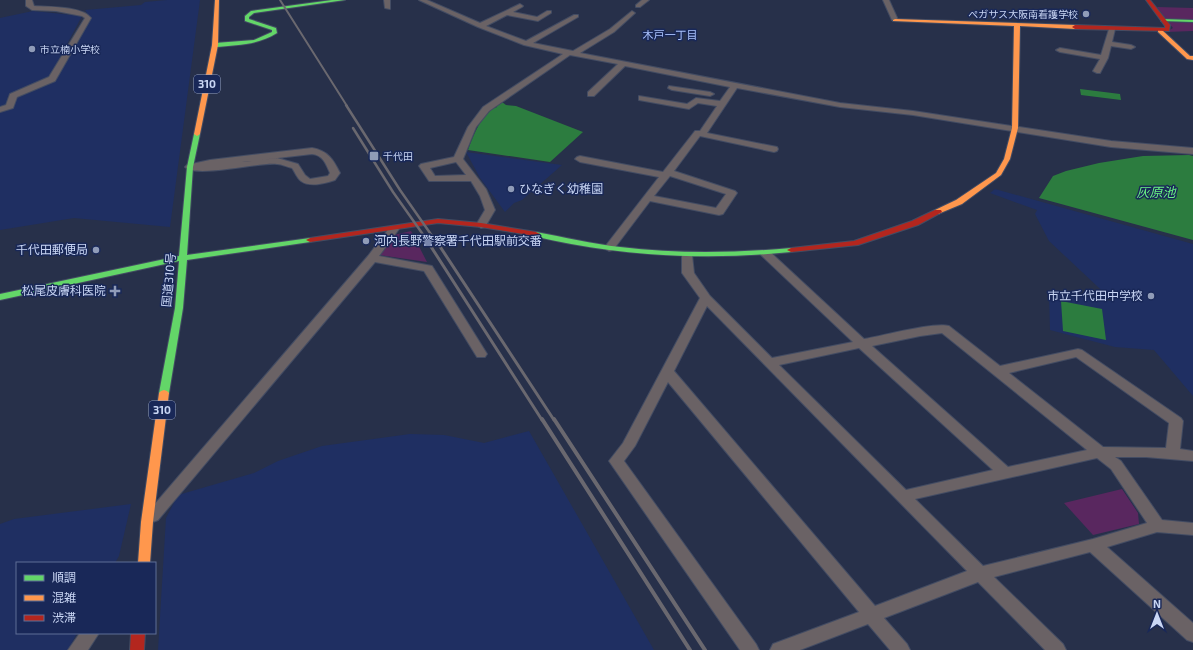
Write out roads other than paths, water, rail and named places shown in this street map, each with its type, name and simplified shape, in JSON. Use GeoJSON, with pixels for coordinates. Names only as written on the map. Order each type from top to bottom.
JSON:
{"type":"FeatureCollection","features":[{"type":"Feature","properties":{"kind":"main road","name":"国道310号"},"geometry":{"type":"LineString","coordinates":[[144,562],[147,522],[167,373],[178,308],[190,168],[215,45],[217,0]]}},
{"type":"Feature","properties":{"kind":"main road"},"geometry":{"type":"LineString","coordinates":[[215,45],[257,40],[272,36],[275,32],[273,28],[246,20],[247,16],[253,12],[343,0]]}},
{"type":"Feature","properties":{"kind":"main road"},"geometry":{"type":"LineString","coordinates":[[895,20],[1160,31],[1168,29],[1148,0]]}},
{"type":"Feature","properties":{"kind":"main road"},"geometry":{"type":"LineString","coordinates":[[1163,20],[1193,21]]}},
{"type":"Feature","properties":{"kind":"main road"},"geometry":{"type":"LineString","coordinates":[[0,296],[183,258],[438,221],[481,225],[609,248],[687,255],[765,253],[855,243],[915,222],[960,202],[999,174],[1007,159],[1015,128],[1017,25]]}},
{"type":"Feature","properties":{"kind":"main road"},"geometry":{"type":"LineString","coordinates":[[1160,31],[1189,58],[1193,58]]}},
{"type":"Feature","properties":{"kind":"main road"},"geometry":{"type":"LineString","coordinates":[[137,650],[138,634]]}},
{"type":"Feature","properties":{"kind":"street"},"geometry":{"type":"LineString","coordinates":[[0,110],[10,106],[13,96],[52,79],[88,18],[84,14],[56,9],[32,8],[29,6],[29,0]]}},
{"type":"Feature","properties":{"kind":"street"},"geometry":{"type":"LineString","coordinates":[[386,0],[388,8]]}},
{"type":"Feature","properties":{"kind":"street"},"geometry":{"type":"LineString","coordinates":[[422,0],[480,26],[526,44],[734,86],[840,105],[913,113],[1111,144],[1193,151]]}},
{"type":"Feature","properties":{"kind":"street"},"geometry":{"type":"LineString","coordinates":[[638,6],[646,0]]}},
{"type":"Feature","properties":{"kind":"street"},"geometry":{"type":"LineString","coordinates":[[886,0],[895,20]]}},
{"type":"Feature","properties":{"kind":"street"},"geometry":{"type":"LineString","coordinates":[[480,26],[520,6]]}},
{"type":"Feature","properties":{"kind":"street"},"geometry":{"type":"LineString","coordinates":[[506,13],[538,19],[549,12]]}},
{"type":"Feature","properties":{"kind":"street"},"geometry":{"type":"LineString","coordinates":[[458,159],[472,127],[486,108],[571,53],[605,33],[610,32],[632,13]]}},
{"type":"Feature","properties":{"kind":"street"},"geometry":{"type":"LineString","coordinates":[[526,44],[576,16]]}},
{"type":"Feature","properties":{"kind":"street"},"geometry":{"type":"LineString","coordinates":[[1097,71],[1109,44],[1112,29]]}},
{"type":"Feature","properties":{"kind":"street"},"geometry":{"type":"LineString","coordinates":[[1109,44],[1131,47]]}},
{"type":"Feature","properties":{"kind":"street"},"geometry":{"type":"LineString","coordinates":[[1060,50],[1104,58]]}},
{"type":"Feature","properties":{"kind":"street"},"geometry":{"type":"LineString","coordinates":[[591,94],[624,63]]}},
{"type":"Feature","properties":{"kind":"street"},"geometry":{"type":"LineString","coordinates":[[702,134],[734,86]]}},
{"type":"Feature","properties":{"kind":"street"},"geometry":{"type":"LineString","coordinates":[[672,88],[725,100]]}},
{"type":"Feature","properties":{"kind":"street"},"geometry":{"type":"LineString","coordinates":[[642,98],[689,107],[696,100],[725,100]]}},
{"type":"Feature","properties":{"kind":"street"},"geometry":{"type":"LineString","coordinates":[[609,248],[698,133],[774,149]]}},
{"type":"Feature","properties":{"kind":"street"},"geometry":{"type":"LineString","coordinates":[[312,151],[326,155],[335,173],[332,178],[309,181],[302,178],[295,166],[277,161],[212,168],[190,168],[210,163],[312,151]]}},
{"type":"Feature","properties":{"kind":"street"},"geometry":{"type":"LineString","coordinates":[[458,159],[424,166],[432,179],[472,178]]}},
{"type":"Feature","properties":{"kind":"street"},"geometry":{"type":"LineString","coordinates":[[458,159],[484,194],[488,204],[490,210],[481,225]]}},
{"type":"Feature","properties":{"kind":"street"},"geometry":{"type":"LineString","coordinates":[[580,160],[667,173],[732,192],[719,212],[649,198]]}},
{"type":"Feature","properties":{"kind":"street"},"geometry":{"type":"LineString","coordinates":[[132,562],[147,522],[372,258],[394,228]]}},
{"type":"Feature","properties":{"kind":"street"},"geometry":{"type":"LineString","coordinates":[[765,253],[862,344],[1005,473]]}},
{"type":"Feature","properties":{"kind":"street"},"geometry":{"type":"LineString","coordinates":[[687,255],[688,273],[706,298],[769,363],[982,573],[1057,650]]}},
{"type":"Feature","properties":{"kind":"street"},"geometry":{"type":"LineString","coordinates":[[372,258],[428,268],[481,354]]}},
{"type":"Feature","properties":{"kind":"street"},"geometry":{"type":"LineString","coordinates":[[706,298],[668,373],[628,446],[616,461],[750,650]]}},
{"type":"Feature","properties":{"kind":"street"},"geometry":{"type":"LineString","coordinates":[[769,363],[920,332],[945,329],[1116,465],[1157,526]]}},
{"type":"Feature","properties":{"kind":"street"},"geometry":{"type":"LineString","coordinates":[[999,371],[1078,353],[1176,421],[1174,453]]}},
{"type":"Feature","properties":{"kind":"street"},"geometry":{"type":"LineString","coordinates":[[668,373],[901,650]]}},
{"type":"Feature","properties":{"kind":"street"},"geometry":{"type":"LineString","coordinates":[[903,496],[1100,452],[1120,451],[1174,453],[1193,456]]}},
{"type":"Feature","properties":{"kind":"street"},"geometry":{"type":"LineString","coordinates":[[779,650],[982,573],[1093,545],[1157,526],[1193,529]]}},
{"type":"Feature","properties":{"kind":"street"},"geometry":{"type":"LineString","coordinates":[[1093,545],[1193,634]]}},
{"type":"Feature","properties":{"kind":"street"},"geometry":{"type":"LineString","coordinates":[[77,650],[89,634]]}},
{"type":"Feature","properties":{"kind":"water"},"geometry":{"type":"Polygon","coordinates":[[[1080,89],[1120,94],[1121,100],[1081,95],[1080,89]]]}},
{"type":"Feature","properties":{"kind":"water"},"geometry":{"type":"Polygon","coordinates":[[[502,102],[506,105],[516,106],[583,132],[550,162],[468,150],[475,132],[483,119],[492,109],[497,107],[497,103],[502,102]]]}},
{"type":"Feature","properties":{"kind":"water","name":"灰原池"},"geometry":{"type":"Polygon","coordinates":[[[1143,156],[1193,156],[1193,240],[1039,198],[1053,176],[1066,171],[1099,163],[1143,156]]]}},
{"type":"Feature","properties":{"kind":"water"},"geometry":{"type":"Polygon","coordinates":[[[1061,301],[1102,309],[1106,340],[1063,331],[1061,301]]]}},
{"type":"Feature","properties":{"kind":"railway"},"geometry":{"type":"LineString","coordinates":[[280,0],[347,106]]}},
{"type":"Feature","properties":{"kind":"railway"},"geometry":{"type":"LineString","coordinates":[[346,105],[400,190],[437,243]]}},
{"type":"Feature","properties":{"kind":"railway"},"geometry":{"type":"LineString","coordinates":[[353,128],[393,192],[429,243]]}},
{"type":"Feature","properties":{"kind":"railway"},"geometry":{"type":"LineString","coordinates":[[428,242],[542,420]]}},
{"type":"Feature","properties":{"kind":"railway"},"geometry":{"type":"LineString","coordinates":[[437,242],[554,420]]}},
{"type":"Feature","properties":{"kind":"railway"},"geometry":{"type":"LineString","coordinates":[[542,419],[690,650]]}},
{"type":"Feature","properties":{"kind":"railway"},"geometry":{"type":"LineString","coordinates":[[554,419],[705,650]]}},
{"type":"Feature","properties":{"kind":"place","name":"ぺガサス大阪南看護学校"},"geometry":{"type":"Point","coordinates":[1086,14]}},
{"type":"Feature","properties":{"kind":"place","name":"市立楠小学校"},"geometry":{"type":"Point","coordinates":[32,49]}},
{"type":"Feature","properties":{"kind":"place","name":"千代田"},"geometry":{"type":"Point","coordinates":[374,156]}},
{"type":"Feature","properties":{"kind":"place","name":"ひなぎく幼稚園"},"geometry":{"type":"Point","coordinates":[511,189]}},
{"type":"Feature","properties":{"kind":"place","name":"河内長野警察署千代田駅前交番"},"geometry":{"type":"Point","coordinates":[366,241]}},
{"type":"Feature","properties":{"kind":"place","name":"千代田郵便局"},"geometry":{"type":"Point","coordinates":[96,250]}},
{"type":"Feature","properties":{"kind":"place","name":"松尾皮膚科医院"},"geometry":{"type":"Point","coordinates":[115,291]}},
{"type":"Feature","properties":{"kind":"place","name":"市立千代田中学校"},"geometry":{"type":"Point","coordinates":[1151,296]}},
{"type":"Feature","properties":{"kind":"district","name":"木戸一丁目"},"geometry":{"type":"Point","coordinates":[670,35]}}]}
